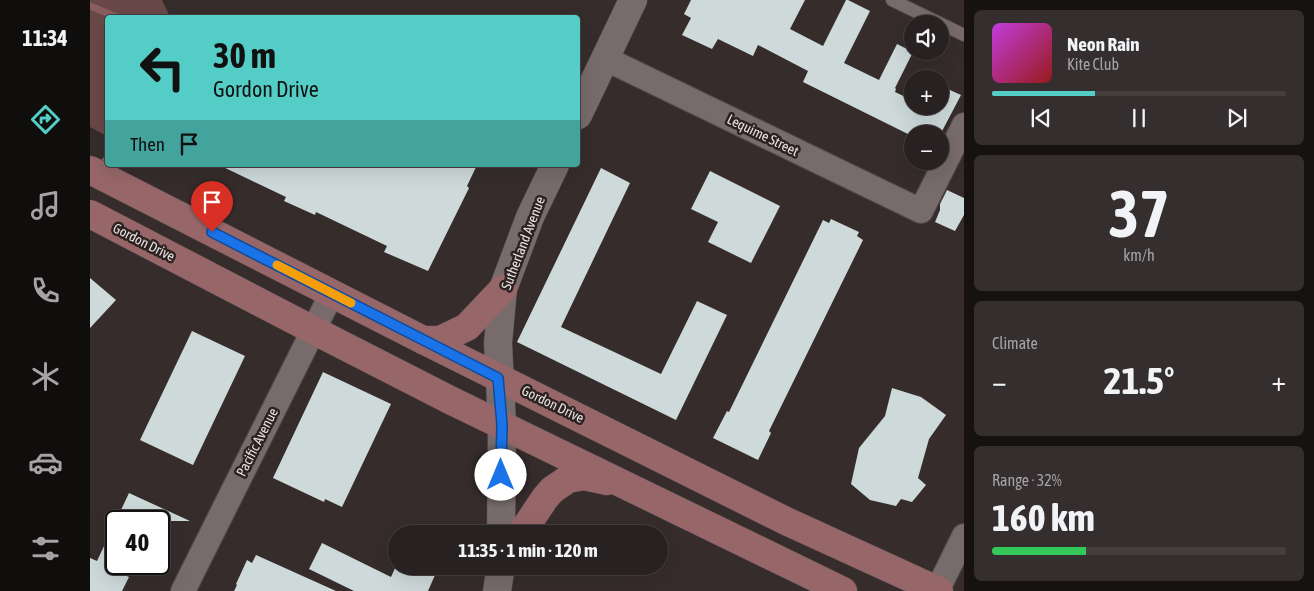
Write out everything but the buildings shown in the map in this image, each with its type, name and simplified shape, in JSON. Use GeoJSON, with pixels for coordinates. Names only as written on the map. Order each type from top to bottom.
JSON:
{"type":"FeatureCollection","features":[{"type":"Feature","properties":{"kind":"main road","name":"Gordon Drive"},"geometry":{"type":"LineString","coordinates":[[100,175],[498,378],[786,521],[938,591]]}},
{"type":"Feature","properties":{"kind":"main road","name":"Gordon Drive"},"geometry":{"type":"LineString","coordinates":[[90,214],[313,330],[624,485],[843,591]]}},
{"type":"Feature","properties":{"kind":"main road"},"geometry":{"type":"LineString","coordinates":[[423,340],[440,340],[466,327],[504,289]]}},
{"type":"Feature","properties":{"kind":"main road"},"geometry":{"type":"LineString","coordinates":[[527,525],[544,498],[552,490],[568,480],[584,476],[624,485]]}},
{"type":"Feature","properties":{"kind":"street"},"geometry":{"type":"LineString","coordinates":[[580,112],[633,0]]}},
{"type":"Feature","properties":{"kind":"street","name":"Lequime Street"},"geometry":{"type":"LineString","coordinates":[[604,58],[921,211],[964,125]]}},
{"type":"Feature","properties":{"kind":"street","name":"Sutherland Avenue"},"geometry":{"type":"LineString","coordinates":[[501,525],[502,424],[498,378],[498,343],[504,289],[530,217],[553,167]]}},
{"type":"Feature","properties":{"kind":"street","name":"Pacific Avenue"},"geometry":{"type":"LineString","coordinates":[[183,591],[332,293]]}},
{"type":"Feature","properties":{"kind":"street"},"geometry":{"type":"LineString","coordinates":[[938,591],[964,536]]}},
{"type":"Feature","properties":{"kind":"street"},"geometry":{"type":"LineString","coordinates":[[497,591],[500,575]]}},
{"type":"Feature","properties":{"kind":"lane"},"geometry":{"type":"LineString","coordinates":[[892,0],[964,36]]}},
{"type":"Feature","properties":{"kind":"shaded area"},"geometry":{"type":"Polygon","coordinates":[[[90,0],[162,0],[169,15],[105,15],[105,135],[90,127],[90,0]]]}},
{"type":"Feature","properties":{"kind":"waterway"},"geometry":{"type":"LineString","coordinates":[[90,6],[112,15]]}},
{"type":"Feature","properties":{"kind":"waterway"},"geometry":{"type":"LineString","coordinates":[[98,168],[105,161]]}},
{"type":"Feature","properties":{"kind":"slow traffic"},"geometry":{"type":"LineString","coordinates":[[277,265],[351,303]]}},
{"type":"Feature","properties":{"kind":"route"},"geometry":{"type":"LineString","coordinates":[[212,232],[498,378],[502,424],[501,475]]}}]}
